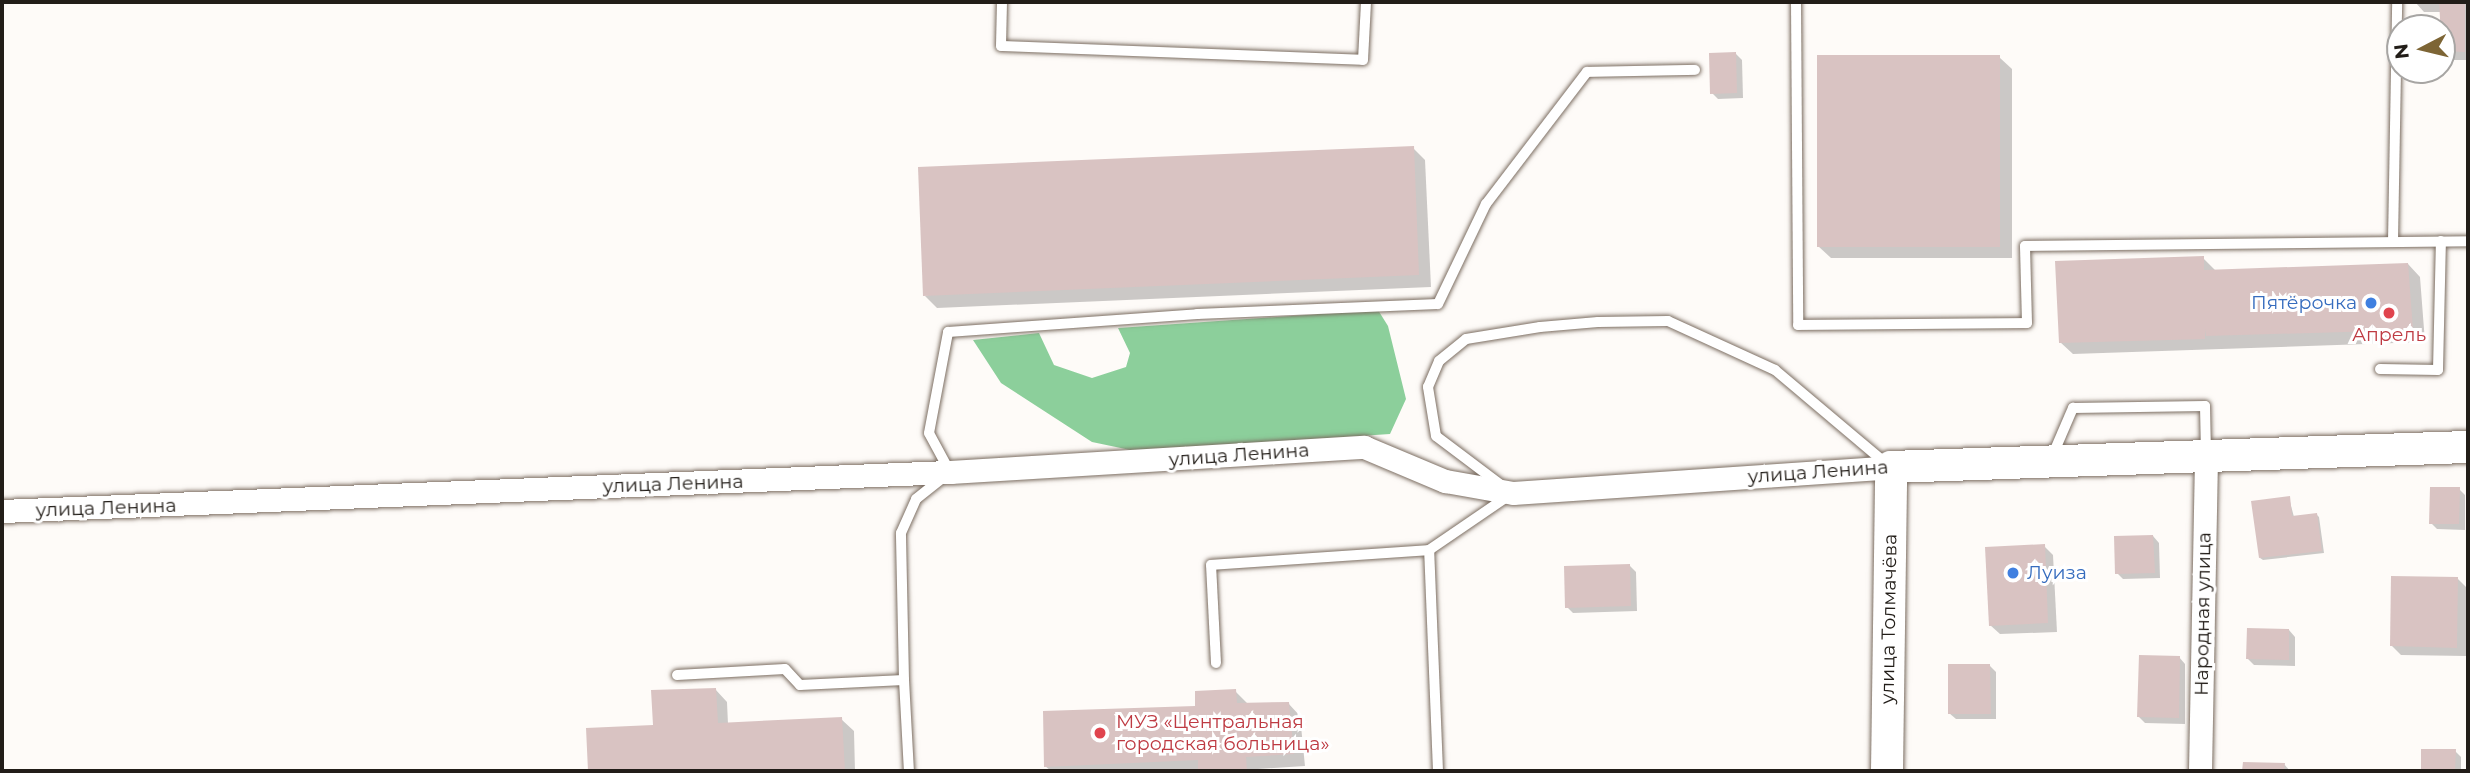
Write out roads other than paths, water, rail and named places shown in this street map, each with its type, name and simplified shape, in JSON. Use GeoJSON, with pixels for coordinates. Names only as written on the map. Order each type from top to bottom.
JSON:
{"type":"FeatureCollection","features":[{"type":"Feature","properties":{"kind":"street","name":"улица Ленина"},"geometry":{"type":"LineString","coordinates":[[2,511],[950,472],[1364,447],[1445,481],[1513,492],[1891,467],[2468,447]]}},
{"type":"Feature","properties":{"kind":"street","name":"Народная улица"},"geometry":{"type":"LineString","coordinates":[[2200,771],[2206,456]]}},
{"type":"Feature","properties":{"kind":"street","name":"улица Толмачёва"},"geometry":{"type":"LineString","coordinates":[[1888,771],[1891,467]]}},
{"type":"Feature","properties":{"kind":"lane"},"geometry":{"type":"LineString","coordinates":[[1002,2],[1001,46],[1363,60],[1366,2]]}},
{"type":"Feature","properties":{"kind":"lane"},"geometry":{"type":"LineString","coordinates":[[1796,2],[1798,325],[2027,323],[2025,246],[2468,241]]}},
{"type":"Feature","properties":{"kind":"lane"},"geometry":{"type":"LineString","coordinates":[[2393,242],[2397,2]]}},
{"type":"Feature","properties":{"kind":"lane"},"geometry":{"type":"LineString","coordinates":[[909,771],[901,533],[916,499],[950,472],[929,433],[948,331],[1197,314],[1438,304],[1486,204],[1587,72],[1695,70]]}},
{"type":"Feature","properties":{"kind":"lane"},"geometry":{"type":"LineString","coordinates":[[2379,369],[2438,370],[2441,241]]}},
{"type":"Feature","properties":{"kind":"lane"},"geometry":{"type":"LineString","coordinates":[[1216,663],[1211,565],[1429,550],[1513,492],[1467,462],[1436,436],[1428,387],[1439,361],[1466,339],[1540,327],[1598,322],[1668,321],[1775,370],[1891,467]]}},
{"type":"Feature","properties":{"kind":"lane"},"geometry":{"type":"LineString","coordinates":[[2050,461],[2073,408],[2205,406],[2206,456]]}},
{"type":"Feature","properties":{"kind":"lane"},"geometry":{"type":"LineString","coordinates":[[1429,550],[1438,771]]}},
{"type":"Feature","properties":{"kind":"lane"},"geometry":{"type":"LineString","coordinates":[[677,675],[785,669],[800,685],[904,680]]}},
{"type":"Feature","properties":{"kind":"place","name":"Пятёрочка"},"geometry":{"type":"Point","coordinates":[2371,303]}},
{"type":"Feature","properties":{"kind":"place","name":"Апрель"},"geometry":{"type":"Point","coordinates":[2389,313]}},
{"type":"Feature","properties":{"kind":"place","name":"Луиза"},"geometry":{"type":"Point","coordinates":[2013,573]}},
{"type":"Feature","properties":{"kind":"place","name":"МУЗ «Центральная городская больница»"},"geometry":{"type":"Point","coordinates":[1100,733]}}]}
